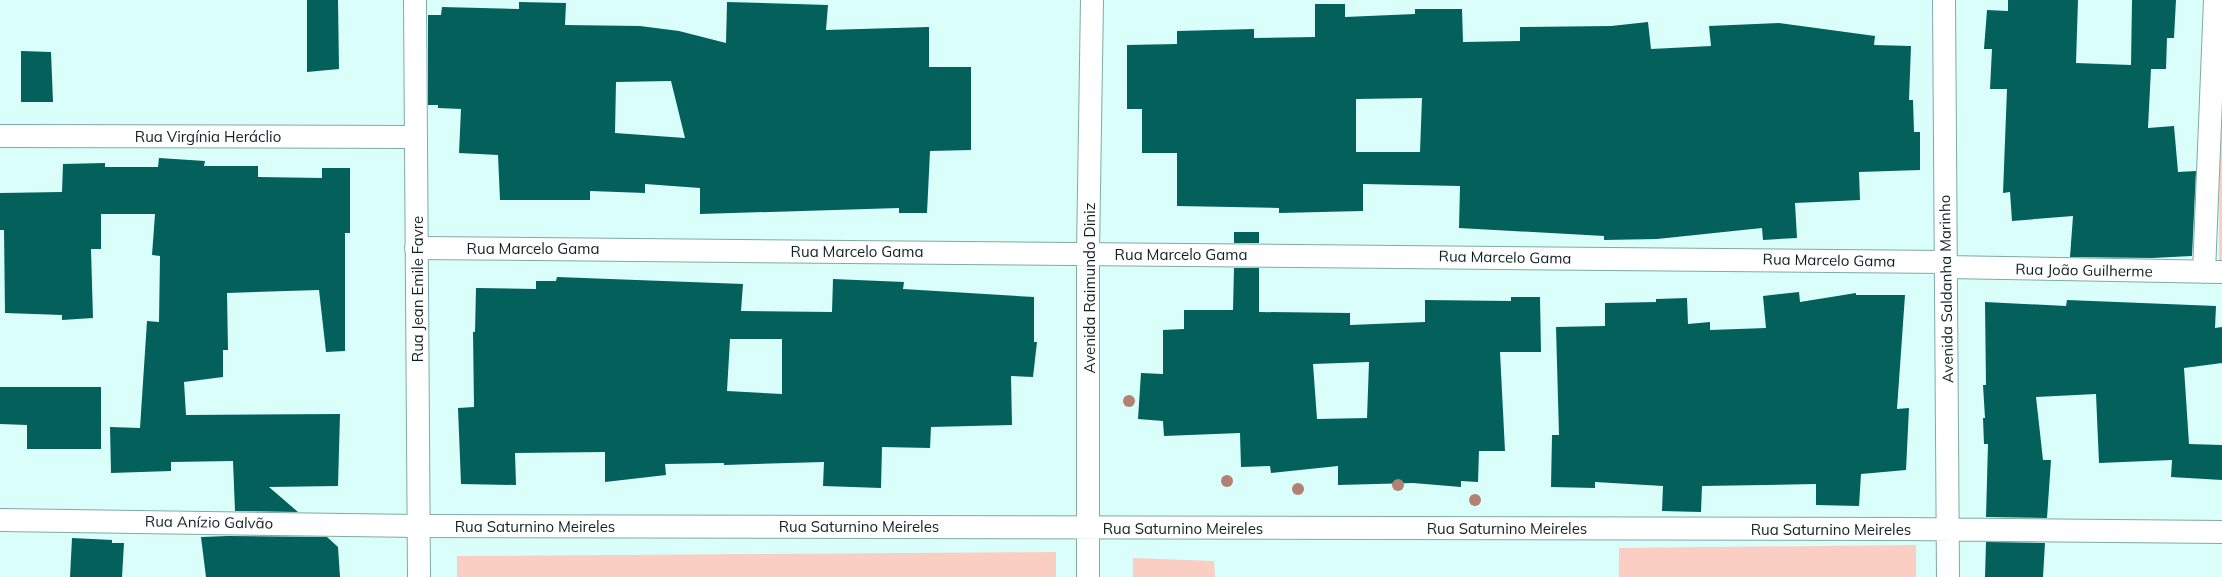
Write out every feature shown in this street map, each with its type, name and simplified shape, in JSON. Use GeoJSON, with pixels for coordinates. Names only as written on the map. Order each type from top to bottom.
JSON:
{"type":"FeatureCollection","features":[{"type":"Feature","properties":{"kind":"street","name":"Rua Jean Emile Favre"},"geometry":{"type":"LineString","coordinates":[[415,0],[419,577]]}},
{"type":"Feature","properties":{"kind":"street","name":"Avenida Raimundo Diniz"},"geometry":{"type":"LineString","coordinates":[[1088,577],[1088,253],[1092,0]]}},
{"type":"Feature","properties":{"kind":"street","name":"Avenida Saldanha Marinho"},"geometry":{"type":"LineString","coordinates":[[1944,0],[1948,577]]}},
{"type":"Feature","properties":{"kind":"street"},"geometry":{"type":"LineString","coordinates":[[2213,272],[2218,53],[2215,0]]}},
{"type":"Feature","properties":{"kind":"street","name":"Rua Virgínia Heráclio"},"geometry":{"type":"LineString","coordinates":[[0,136],[416,137]]}},
{"type":"Feature","properties":{"kind":"street","name":"Rua Marcelo Gama"},"geometry":{"type":"LineString","coordinates":[[416,248],[1088,253],[1945,265]]}},
{"type":"Feature","properties":{"kind":"street","name":"Rua João Guilherme"},"geometry":{"type":"LineString","coordinates":[[1945,265],[2213,272]]}},
{"type":"Feature","properties":{"kind":"street","name":"Rua Anízio Galvão"},"geometry":{"type":"LineString","coordinates":[[0,520],[418,526]]}},
{"type":"Feature","properties":{"kind":"street","name":"Rua Saturnino Meireles"},"geometry":{"type":"LineString","coordinates":[[418,526],[1948,529],[2222,532]]}},
{"type":"Feature","properties":{"kind":"shaded area"},"geometry":{"type":"Polygon","coordinates":[[[2220,61],[2222,61],[2222,264],[2219,264],[2220,61]]]}},
{"type":"Feature","properties":{"kind":"shaded area"},"geometry":{"type":"Polygon","coordinates":[[[1916,545],[1916,577],[1619,577],[1619,548],[1916,545]]]}},
{"type":"Feature","properties":{"kind":"shaded area"},"geometry":{"type":"Polygon","coordinates":[[[1056,552],[1056,577],[457,577],[457,556],[1056,552]]]}},
{"type":"Feature","properties":{"kind":"shaded area"},"geometry":{"type":"Polygon","coordinates":[[[1133,558],[1214,561],[1215,577],[1133,577],[1133,558]]]}},
{"type":"Feature","properties":{"kind":"building"},"geometry":{"type":"Polygon","coordinates":[[[307,0],[338,0],[339,69],[307,72],[307,0]]]}},
{"type":"Feature","properties":{"kind":"building"},"geometry":{"type":"Polygon","coordinates":[[[2008,0],[2078,0],[2076,63],[2131,65],[2132,0],[2176,0],[2174,38],[2167,38],[2166,69],[2151,69],[2148,128],[2174,126],[2178,172],[2196,171],[2192,256],[2152,258],[2070,257],[2073,216],[2012,221],[2010,192],[2003,193],[2007,89],[1990,89],[1992,49],[1984,49],[1987,10],[2008,11],[2008,0]]]}},
{"type":"Feature","properties":{"kind":"building"},"geometry":{"type":"Polygon","coordinates":[[[519,2],[566,3],[565,25],[640,26],[679,31],[726,43],[727,2],[828,5],[826,30],[929,27],[929,67],[971,67],[971,150],[930,151],[927,213],[899,213],[899,208],[700,214],[700,188],[645,184],[645,193],[590,191],[590,200],[500,200],[498,155],[459,153],[461,109],[438,108],[438,105],[428,105],[428,15],[441,15],[442,7],[519,9],[519,2]],[[671,81],[616,82],[615,133],[685,138],[671,81]]]}},
{"type":"Feature","properties":{"kind":"building"},"geometry":{"type":"Polygon","coordinates":[[[1315,4],[1345,4],[1345,17],[1415,14],[1415,9],[1462,9],[1463,42],[1520,41],[1520,27],[1611,26],[1648,22],[1651,49],[1711,46],[1709,26],[1779,23],[1875,36],[1874,45],[1911,46],[1909,100],[1913,100],[1914,132],[1920,132],[1920,170],[1859,172],[1860,200],[1795,203],[1797,238],[1763,240],[1762,228],[1657,239],[1604,240],[1604,236],[1459,228],[1460,186],[1363,184],[1363,211],[1279,213],[1279,208],[1177,206],[1177,153],[1142,153],[1142,109],[1127,109],[1127,45],[1177,44],[1177,31],[1254,29],[1254,38],[1315,37],[1315,4]],[[1422,98],[1356,99],[1356,152],[1420,152],[1422,98]]]}},
{"type":"Feature","properties":{"kind":"building"},"geometry":{"type":"Polygon","coordinates":[[[21,51],[51,52],[53,102],[21,102],[21,51]]]}},
{"type":"Feature","properties":{"kind":"building"},"geometry":{"type":"Polygon","coordinates":[[[159,158],[205,161],[204,166],[258,166],[258,177],[322,178],[322,168],[350,168],[350,233],[345,233],[345,351],[326,352],[319,290],[227,293],[228,350],[223,350],[223,377],[184,382],[186,415],[340,414],[338,486],[269,487],[298,512],[235,511],[233,461],[171,462],[171,471],[111,473],[110,427],[140,428],[147,321],[159,322],[160,256],[152,255],[155,214],[101,214],[101,249],[91,249],[93,318],[62,320],[62,315],[5,313],[4,230],[0,230],[0,193],[62,192],[63,164],[105,163],[105,167],[158,167],[159,158]]]}},
{"type":"Feature","properties":{"kind":"building"},"geometry":{"type":"Polygon","coordinates":[[[1234,232],[1259,232],[1259,243],[1234,243],[1234,232]]]}},
{"type":"Feature","properties":{"kind":"building"},"geometry":{"type":"Polygon","coordinates":[[[1234,268],[1259,268],[1259,312],[1350,313],[1350,325],[1425,322],[1425,300],[1511,301],[1511,297],[1540,297],[1541,352],[1500,352],[1505,451],[1479,451],[1478,482],[1461,481],[1461,487],[1413,483],[1338,485],[1338,466],[1271,473],[1270,466],[1241,467],[1240,433],[1164,436],[1163,421],[1138,419],[1141,373],[1163,374],[1163,330],[1184,329],[1184,310],[1233,310],[1234,268]],[[1369,362],[1313,364],[1317,419],[1367,418],[1369,362]]]}},
{"type":"Feature","properties":{"kind":"building"},"geometry":{"type":"Polygon","coordinates":[[[557,277],[743,284],[741,311],[832,312],[833,279],[904,282],[903,289],[1034,297],[1034,342],[1037,342],[1033,377],[1011,376],[1012,425],[931,427],[930,448],[882,447],[881,488],[823,486],[824,462],[724,465],[724,463],[665,464],[666,475],[605,482],[605,452],[515,453],[516,485],[461,484],[458,408],[474,407],[473,332],[475,332],[476,288],[536,289],[536,281],[556,281],[557,277]],[[730,339],[727,391],[782,394],[782,339],[730,339]]]}},
{"type":"Feature","properties":{"kind":"building"},"geometry":{"type":"Polygon","coordinates":[[[1799,292],[1800,302],[1856,293],[1856,295],[1905,295],[1897,409],[1909,408],[1906,470],[1861,474],[1859,506],[1816,505],[1816,484],[1702,486],[1701,512],[1662,511],[1663,486],[1595,482],[1595,488],[1551,487],[1552,435],[1559,435],[1556,327],[1605,326],[1605,303],[1656,302],[1656,299],[1687,298],[1688,324],[1710,322],[1710,330],[1766,328],[1763,296],[1799,292]]]}},
{"type":"Feature","properties":{"kind":"building"},"geometry":{"type":"Polygon","coordinates":[[[2067,300],[2216,306],[2215,328],[2222,327],[2222,363],[2184,368],[2189,444],[2222,445],[2222,480],[2171,477],[2172,460],[2099,463],[2096,394],[2036,397],[2043,460],[2051,460],[2047,518],[1986,517],[1988,444],[1984,444],[1983,418],[1985,418],[1983,385],[1986,385],[1985,302],[2066,306],[2067,300]]]}},
{"type":"Feature","properties":{"kind":"building"},"geometry":{"type":"Polygon","coordinates":[[[0,387],[101,387],[101,449],[27,449],[27,425],[0,424],[0,387]]]}},
{"type":"Feature","properties":{"kind":"building"},"geometry":{"type":"Polygon","coordinates":[[[201,537],[327,537],[338,547],[340,577],[206,577],[201,537]]]}},
{"type":"Feature","properties":{"kind":"building"},"geometry":{"type":"Polygon","coordinates":[[[72,538],[112,540],[112,543],[124,543],[122,577],[70,577],[72,538]]]}},
{"type":"Feature","properties":{"kind":"building"},"geometry":{"type":"Polygon","coordinates":[[[1986,542],[2045,543],[2043,577],[1985,577],[1986,542]]]}}]}
